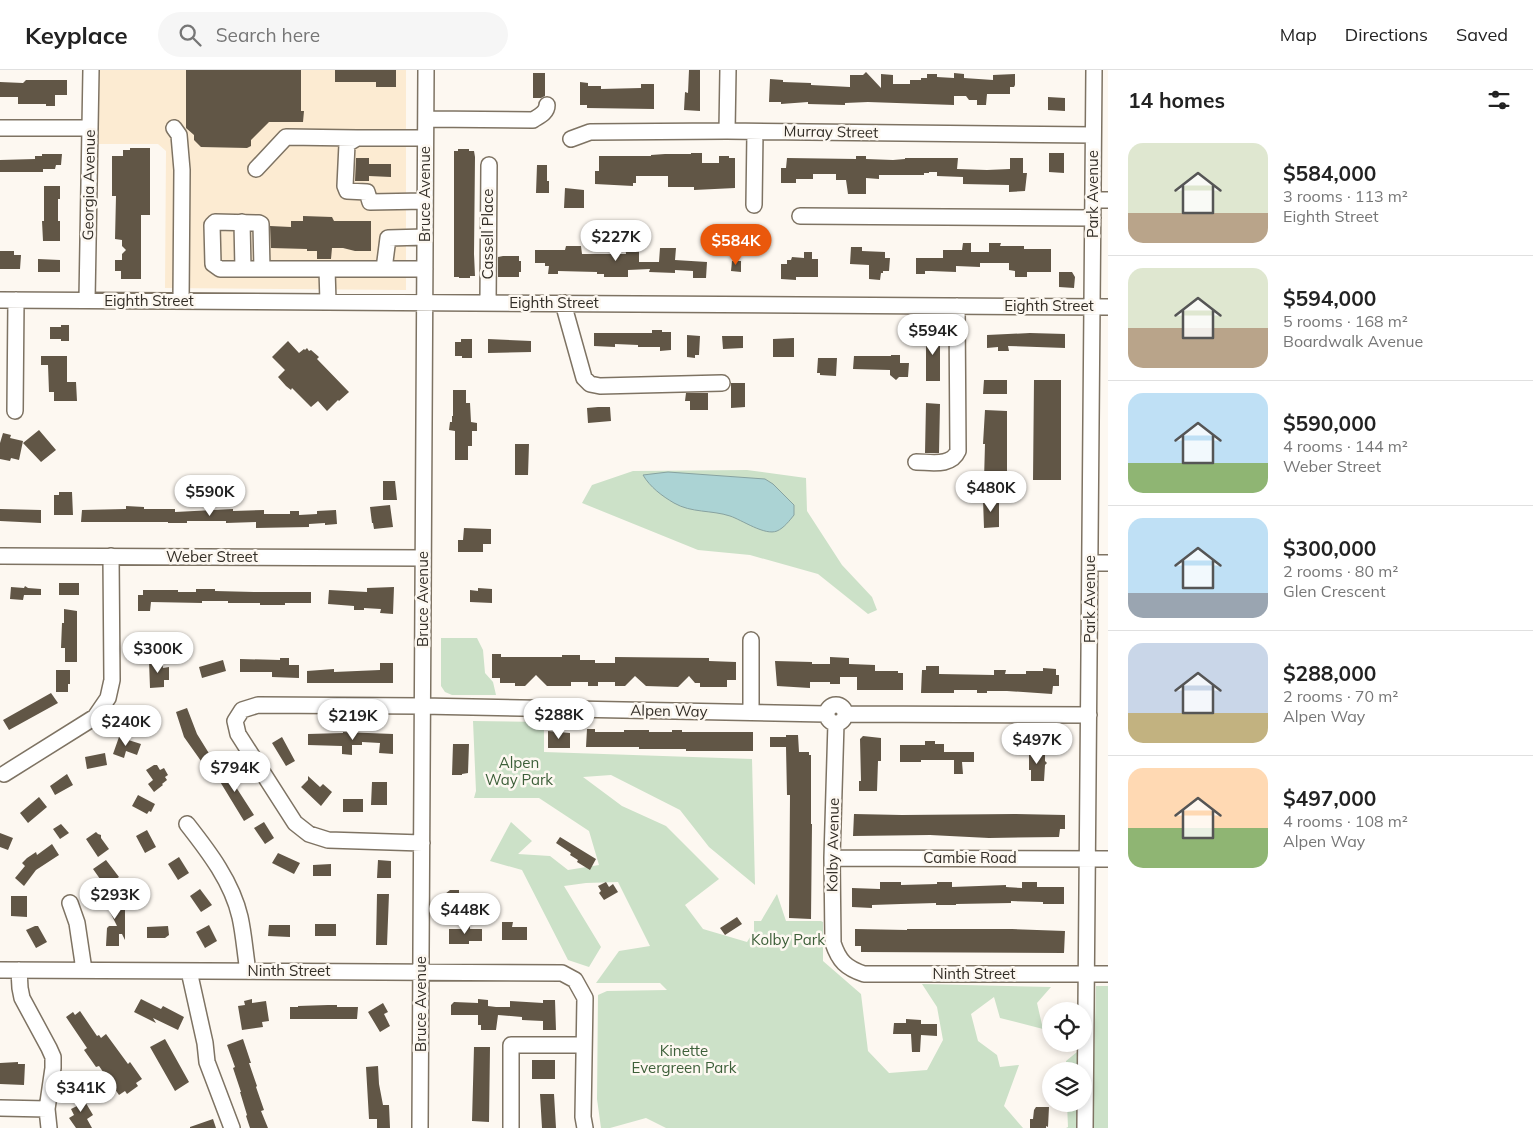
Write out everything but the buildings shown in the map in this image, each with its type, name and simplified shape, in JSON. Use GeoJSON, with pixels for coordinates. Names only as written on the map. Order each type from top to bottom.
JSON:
{"type":"FeatureCollection","features":[{"type":"Feature","properties":{"kind":"street","name":"Georgia Avenue"},"geometry":{"type":"LineString","coordinates":[[87,300],[91,70]]}},
{"type":"Feature","properties":{"kind":"street","name":"Bruce Avenue"},"geometry":{"type":"LineString","coordinates":[[420,1128],[426,70]]}},
{"type":"Feature","properties":{"kind":"street"},"geometry":{"type":"LineString","coordinates":[[727,131],[728,70]]}},
{"type":"Feature","properties":{"kind":"street","name":"Park Avenue"},"geometry":{"type":"LineString","coordinates":[[1085,1128],[1093,218],[1100,200],[1093,135],[1094,70]]}},
{"type":"Feature","properties":{"kind":"street"},"geometry":{"type":"LineString","coordinates":[[426,119],[532,120],[543,114],[547,109],[546,104]]}},
{"type":"Feature","properties":{"kind":"street"},"geometry":{"type":"LineString","coordinates":[[0,128],[90,128]]}},
{"type":"Feature","properties":{"kind":"street"},"geometry":{"type":"LineString","coordinates":[[174,128],[180,135],[182,170],[181,301]]}},
{"type":"Feature","properties":{"kind":"street","name":"Murray Street"},"geometry":{"type":"LineString","coordinates":[[571,139],[590,132],[727,131],[1093,135]]}},
{"type":"Feature","properties":{"kind":"street"},"geometry":{"type":"LineString","coordinates":[[754,204],[755,132]]}},
{"type":"Feature","properties":{"kind":"street"},"geometry":{"type":"LineString","coordinates":[[256,169],[286,137],[426,138]]}},
{"type":"Feature","properties":{"kind":"street"},"geometry":{"type":"LineString","coordinates":[[357,138],[347,144],[345,186],[347,191],[367,192],[370,202],[425,201]]}},
{"type":"Feature","properties":{"kind":"street","name":"Cassell Place"},"geometry":{"type":"LineString","coordinates":[[488,303],[489,165]]}},
{"type":"Feature","properties":{"kind":"street"},"geometry":{"type":"LineString","coordinates":[[800,216],[1093,218]]}},
{"type":"Feature","properties":{"kind":"street"},"geometry":{"type":"LineString","coordinates":[[262,269],[261,224],[258,222],[215,222],[212,225],[214,264],[220,269],[384,270],[425,269]]}},
{"type":"Feature","properties":{"kind":"street"},"geometry":{"type":"LineString","coordinates":[[242,222],[243,269]]}},
{"type":"Feature","properties":{"kind":"street"},"geometry":{"type":"LineString","coordinates":[[384,270],[388,238],[425,237]]}},
{"type":"Feature","properties":{"kind":"street"},"geometry":{"type":"LineString","coordinates":[[327,269],[328,302]]}},
{"type":"Feature","properties":{"kind":"street","name":"Eighth Street"},"geometry":{"type":"LineString","coordinates":[[0,300],[1108,307]]}},
{"type":"Feature","properties":{"kind":"street"},"geometry":{"type":"LineString","coordinates":[[15,411],[16,300]]}},
{"type":"Feature","properties":{"kind":"street"},"geometry":{"type":"LineString","coordinates":[[563,303],[584,378],[590,384],[600,386],[722,383]]}},
{"type":"Feature","properties":{"kind":"street"},"geometry":{"type":"LineString","coordinates":[[916,462],[948,462],[956,456],[958,451],[957,306]]}},
{"type":"Feature","properties":{"kind":"street","name":"Weber Street"},"geometry":{"type":"LineString","coordinates":[[0,556],[423,558]]}},
{"type":"Feature","properties":{"kind":"street"},"geometry":{"type":"LineString","coordinates":[[4,774],[95,718],[108,698],[112,680],[111,556]]}},
{"type":"Feature","properties":{"kind":"street"},"geometry":{"type":"LineString","coordinates":[[1090,563],[1108,563]]}},
{"type":"Feature","properties":{"kind":"street"},"geometry":{"type":"LineString","coordinates":[[751,640],[751,712]]}},
{"type":"Feature","properties":{"kind":"street","name":"Alpen Way"},"geometry":{"type":"LineString","coordinates":[[422,843],[328,840],[309,834],[295,823],[290,816],[238,734],[235,721],[242,710],[258,706],[422,706],[751,712],[836,717],[1089,715]]}},
{"type":"Feature","properties":{"kind":"street","name":"Kolby Avenue"},"geometry":{"type":"LineString","coordinates":[[836,717],[832,858],[833,942],[837,955],[844,963]]}},
{"type":"Feature","properties":{"kind":"street"},"geometry":{"type":"LineString","coordinates":[[187,824],[208,851],[227,883],[240,916],[248,971]]}},
{"type":"Feature","properties":{"kind":"street","name":"Cambie Road"},"geometry":{"type":"LineString","coordinates":[[832,858],[1108,859]]}},
{"type":"Feature","properties":{"kind":"street"},"geometry":{"type":"LineString","coordinates":[[70,903],[77,923],[84,970]]}},
{"type":"Feature","properties":{"kind":"street","name":"Ninth Street"},"geometry":{"type":"LineString","coordinates":[[844,963],[853,970],[864,974],[1108,974]]}},
{"type":"Feature","properties":{"kind":"street","name":"Ninth Street"},"geometry":{"type":"LineString","coordinates":[[0,970],[562,972],[575,980],[585,998],[584,1045]]}},
{"type":"Feature","properties":{"kind":"street"},"geometry":{"type":"LineString","coordinates":[[19,970],[22,998],[53,1057],[47,1109],[48,1128]]}},
{"type":"Feature","properties":{"kind":"street"},"geometry":{"type":"LineString","coordinates":[[189,971],[205,1043],[207,1062],[232,1128]]}},
{"type":"Feature","properties":{"kind":"street"},"geometry":{"type":"LineString","coordinates":[[511,1128],[511,1045],[584,1045],[582,1117],[585,1128]]}},
{"type":"Feature","properties":{"kind":"street"},"geometry":{"type":"LineString","coordinates":[[0,1108],[47,1109]]}},
{"type":"Feature","properties":{"kind":"shaded area"},"geometry":{"type":"Polygon","coordinates":[[[93,70],[406,70],[406,290],[165,288],[166,151],[158,144],[93,144],[93,70]]]}},
{"type":"Feature","properties":{"kind":"green space"},"geometry":{"type":"Polygon","coordinates":[[[747,470],[806,478],[807,511],[842,565],[872,597],[877,610],[868,614],[818,574],[750,555],[698,550],[582,503],[592,485],[633,471],[747,470]]]}},
{"type":"Feature","properties":{"kind":"green space"},"geometry":{"type":"Polygon","coordinates":[[[441,638],[477,638],[483,650],[485,673],[493,682],[496,695],[452,695],[445,692],[441,686],[441,638]]]}},
{"type":"Feature","properties":{"kind":"green space"},"geometry":{"type":"Polygon","coordinates":[[[473,721],[544,722],[544,752],[752,759],[755,885],[709,847],[680,810],[611,775],[583,777],[622,806],[666,826],[719,879],[685,905],[703,929],[747,942],[754,931],[754,921],[761,921],[777,894],[786,921],[823,922],[823,961],[861,994],[868,1051],[889,1073],[927,1070],[943,1040],[937,1007],[922,984],[1051,987],[1037,1003],[1042,1029],[1000,1018],[994,997],[971,1014],[978,1041],[997,1055],[1000,1067],[1019,1065],[1004,1106],[1023,1128],[666,1128],[646,1118],[610,1128],[601,1128],[597,1099],[598,995],[607,991],[667,990],[660,983],[596,983],[619,951],[650,946],[618,882],[564,886],[601,947],[589,967],[568,960],[522,870],[490,861],[511,822],[532,841],[518,854],[550,856],[568,870],[599,865],[589,831],[539,798],[474,798],[476,791],[473,721]]]}},
{"type":"Feature","properties":{"kind":"green space"},"geometry":{"type":"Polygon","coordinates":[[[1096,986],[1108,986],[1108,1128],[1092,1128],[1096,986]]]}},
{"type":"Feature","properties":{"kind":"green space"},"geometry":{"type":"Polygon","coordinates":[[[1077,1052],[1077,1062],[1066,1061],[1077,1052]]]}},
{"type":"Feature","properties":{"kind":"green space"},"geometry":{"type":"Polygon","coordinates":[[[1067,1112],[1077,1112],[1076,1128],[1066,1128],[1068,1127],[1067,1112]]]}},
{"type":"Feature","properties":{"kind":"water"},"geometry":{"type":"Polygon","coordinates":[[[668,472],[765,479],[773,484],[794,505],[794,515],[782,528],[772,532],[760,530],[730,516],[681,506],[657,491],[643,475],[668,472]]]}},
{"type":"Feature","properties":{"kind":"park label","name":"Alpen Way Park"},"geometry":{"type":"Point","coordinates":[519,772]}},
{"type":"Feature","properties":{"kind":"park label","name":"Kolby Park"},"geometry":{"type":"Point","coordinates":[788,940]}},
{"type":"Feature","properties":{"kind":"park label","name":"Kinette Evergreen Park"},"geometry":{"type":"Point","coordinates":[684,1060]}}]}
